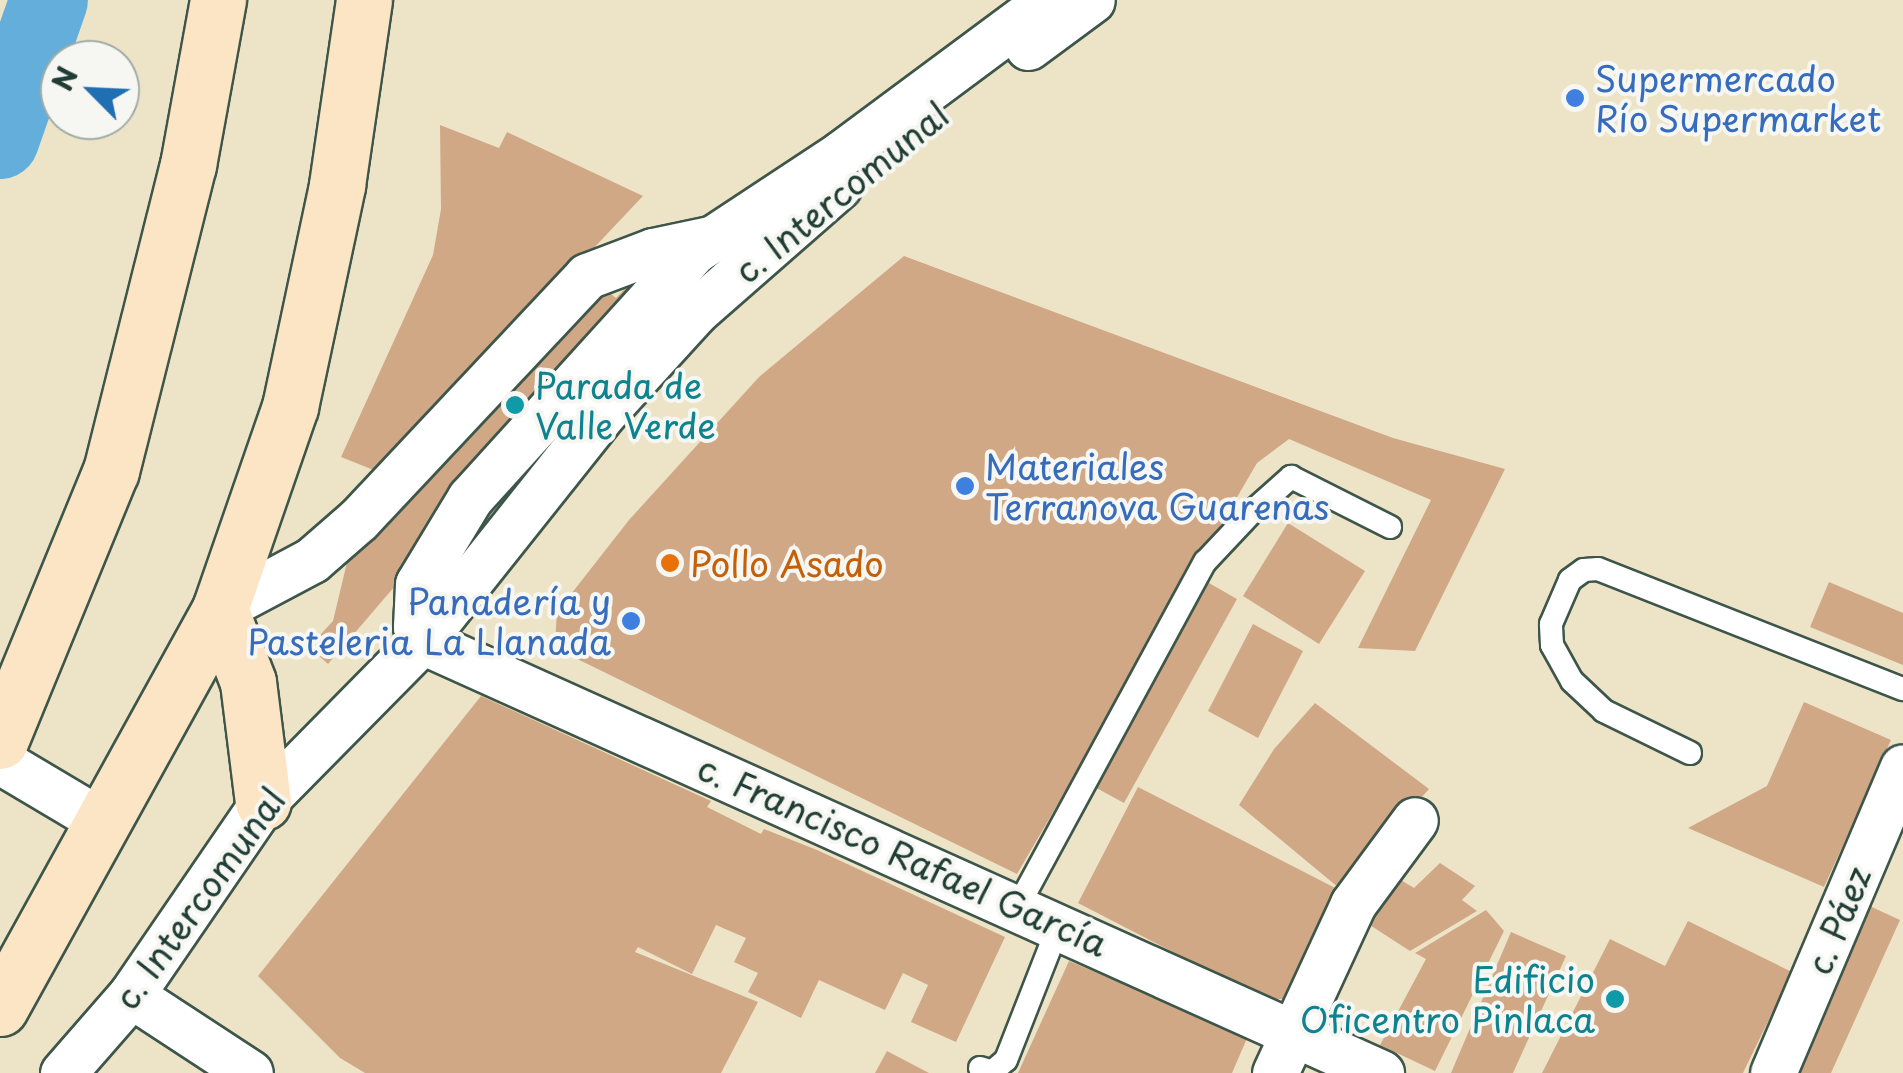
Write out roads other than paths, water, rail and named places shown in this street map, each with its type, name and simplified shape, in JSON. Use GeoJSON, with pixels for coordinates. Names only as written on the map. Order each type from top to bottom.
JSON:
{"type":"FeatureCollection","features":[{"type":"Feature","properties":{"kind":"main road"},"geometry":{"type":"LineString","coordinates":[[0,741],[111,471],[188,164],[218,0]]}},
{"type":"Feature","properties":{"kind":"main road"},"geometry":{"type":"LineString","coordinates":[[0,1008],[106,824],[220,608],[290,406],[337,185],[364,0]]}},
{"type":"Feature","properties":{"kind":"main road"},"geometry":{"type":"LineString","coordinates":[[220,608],[248,682],[264,802]]}},
{"type":"Feature","properties":{"kind":"street","name":"c. Intercomunal"},"geometry":{"type":"LineString","coordinates":[[422,641],[416,627],[418,584],[470,498],[694,252],[1048,0]]}},
{"type":"Feature","properties":{"kind":"street","name":"c. Intercomunal"},"geometry":{"type":"LineString","coordinates":[[63,1073],[131,995],[264,802],[422,641],[605,411],[695,312],[797,217],[1092,0]]}},
{"type":"Feature","properties":{"kind":"street"},"geometry":{"type":"LineString","coordinates":[[220,608],[312,560],[358,519],[587,276],[653,250],[797,217]]}},
{"type":"Feature","properties":{"kind":"street","name":"c. Francisco Rafael García"},"geometry":{"type":"LineString","coordinates":[[422,641],[1018,906],[1381,1073]]}},
{"type":"Feature","properties":{"kind":"street"},"geometry":{"type":"LineString","coordinates":[[0,761],[106,824]]}},
{"type":"Feature","properties":{"kind":"street","name":"c. Páez"},"geometry":{"type":"LineString","coordinates":[[1773,1073],[1903,767]]}},
{"type":"Feature","properties":{"kind":"street"},"geometry":{"type":"LineString","coordinates":[[1275,1073],[1353,904],[1414,820]]}},
{"type":"Feature","properties":{"kind":"street"},"geometry":{"type":"LineString","coordinates":[[131,995],[250,1073]]}},
{"type":"Feature","properties":{"kind":"lane"},"geometry":{"type":"LineString","coordinates":[[1018,906],[1205,562],[1254,510],[1291,477],[1390,527]]}},
{"type":"Feature","properties":{"kind":"lane"},"geometry":{"type":"LineString","coordinates":[[1690,752],[1604,711],[1572,681],[1552,645],[1551,624],[1570,580],[1584,570],[1598,569],[1903,689]]}},
{"type":"Feature","properties":{"kind":"lane"},"geometry":{"type":"LineString","coordinates":[[980,1068],[992,1072],[1006,1060],[1059,925]]}},
{"type":"Feature","properties":{"kind":"waterway"},"geometry":{"type":"LineString","coordinates":[[0,140],[49,0]]}},
{"type":"Feature","properties":{"kind":"place","name":"Supermercado Río Supermarket"},"geometry":{"type":"Point","coordinates":[1575,98]}},
{"type":"Feature","properties":{"kind":"place","name":"Parada de Valle Verde"},"geometry":{"type":"Point","coordinates":[515,405]}},
{"type":"Feature","properties":{"kind":"place","name":"Materiales Terranova Guarenas"},"geometry":{"type":"Point","coordinates":[965,486]}},
{"type":"Feature","properties":{"kind":"place","name":"Pollo Asado"},"geometry":{"type":"Point","coordinates":[670,563]}},
{"type":"Feature","properties":{"kind":"place","name":"Panadería y Pasteleria La Llanada"},"geometry":{"type":"Point","coordinates":[631,621]}},
{"type":"Feature","properties":{"kind":"place","name":"Edificio Oficentro Pinlaca"},"geometry":{"type":"Point","coordinates":[1615,999]}}]}
